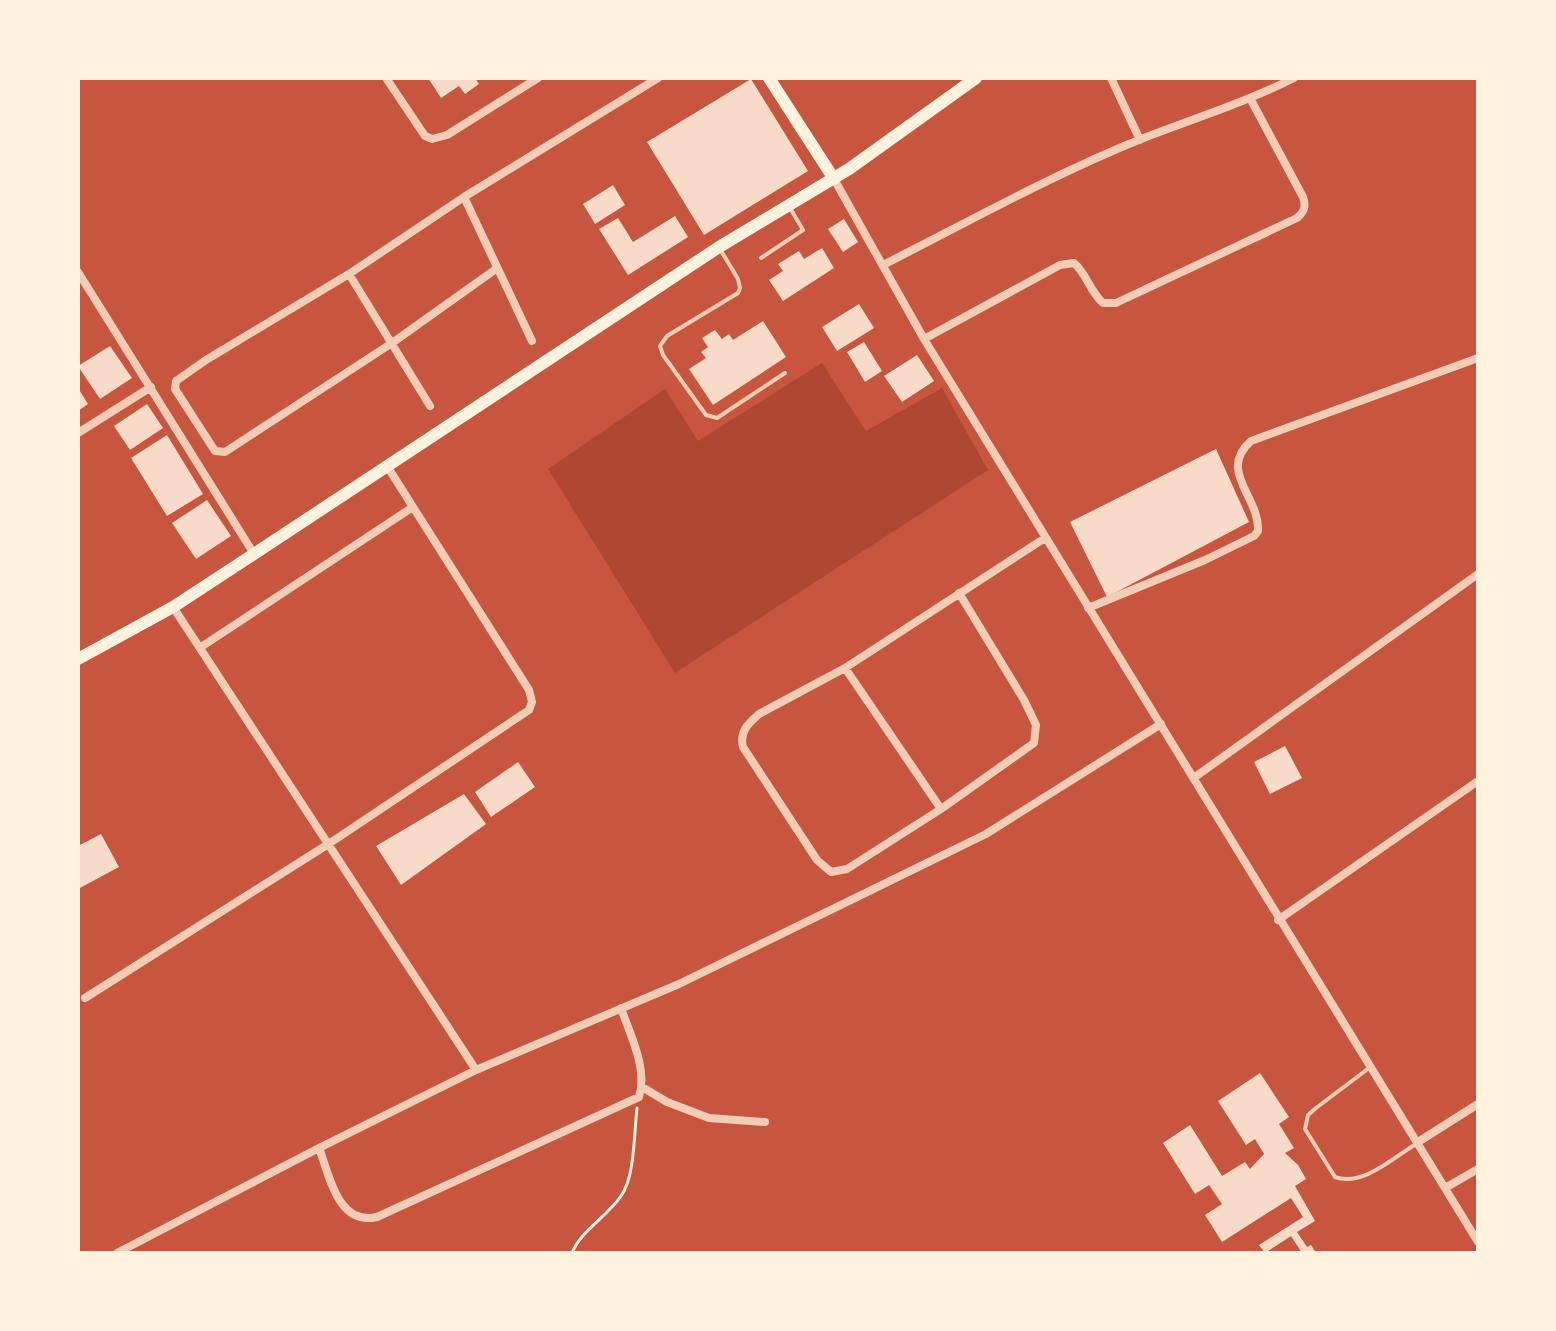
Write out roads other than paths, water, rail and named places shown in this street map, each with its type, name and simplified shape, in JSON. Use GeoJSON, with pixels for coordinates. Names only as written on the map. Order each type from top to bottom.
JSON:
{"type":"FeatureCollection","features":[{"type":"Feature","properties":{"kind":"main road"},"geometry":{"type":"LineString","coordinates":[[769,78],[834,179]]}},
{"type":"Feature","properties":{"kind":"main road"},"geometry":{"type":"LineString","coordinates":[[78,659],[173,607],[719,247],[834,179],[976,78]]}},
{"type":"Feature","properties":{"kind":"street"},"geometry":{"type":"LineString","coordinates":[[386,78],[425,136],[432,139],[447,135],[538,78]]}},
{"type":"Feature","properties":{"kind":"street"},"geometry":{"type":"LineString","coordinates":[[496,269],[392,343],[225,452],[215,451],[175,389],[176,381],[206,360],[349,274],[464,197],[658,78]]}},
{"type":"Feature","properties":{"kind":"street"},"geometry":{"type":"LineString","coordinates":[[1111,78],[1140,140]]}},
{"type":"Feature","properties":{"kind":"street"},"geometry":{"type":"LineString","coordinates":[[883,265],[1009,200],[1140,140],[1251,100],[1294,78]]}},
{"type":"Feature","properties":{"kind":"street"},"geometry":{"type":"LineString","coordinates":[[924,339],[1060,265],[1074,263],[1097,298],[1103,303],[1116,303],[1297,218],[1303,213],[1303,197],[1251,100]]}},
{"type":"Feature","properties":{"kind":"street"},"geometry":{"type":"LineString","coordinates":[[834,179],[924,339],[1478,1242]]}},
{"type":"Feature","properties":{"kind":"street"},"geometry":{"type":"LineString","coordinates":[[464,197],[532,341]]}},
{"type":"Feature","properties":{"kind":"street"},"geometry":{"type":"LineString","coordinates":[[78,273],[254,554]]}},
{"type":"Feature","properties":{"kind":"street"},"geometry":{"type":"LineString","coordinates":[[349,274],[430,406]]}},
{"type":"Feature","properties":{"kind":"street"},"geometry":{"type":"LineString","coordinates":[[1088,608],[1205,560],[1254,536],[1258,531],[1258,520],[1237,469],[1239,457],[1251,441],[1478,358]]}},
{"type":"Feature","properties":{"kind":"street"},"geometry":{"type":"LineString","coordinates":[[78,433],[151,387]]}},
{"type":"Feature","properties":{"kind":"street"},"geometry":{"type":"LineString","coordinates":[[85,998],[330,843],[529,710],[532,702],[529,690],[387,466]]}},
{"type":"Feature","properties":{"kind":"street"},"geometry":{"type":"LineString","coordinates":[[201,647],[413,507]]}},
{"type":"Feature","properties":{"kind":"street"},"geometry":{"type":"LineString","coordinates":[[959,593],[1036,725],[1034,743],[941,809],[847,869],[831,872],[817,860],[743,747],[741,739],[747,724],[759,714],[845,668],[959,593],[1045,538]]}},
{"type":"Feature","properties":{"kind":"street"},"geometry":{"type":"LineString","coordinates":[[1195,777],[1478,574]]}},
{"type":"Feature","properties":{"kind":"street"},"geometry":{"type":"LineString","coordinates":[[173,607],[476,1070]]}},
{"type":"Feature","properties":{"kind":"street"},"geometry":{"type":"LineString","coordinates":[[845,668],[941,809]]}},
{"type":"Feature","properties":{"kind":"street"},"geometry":{"type":"LineString","coordinates":[[117,1253],[476,1070],[679,984],[986,834],[1161,724]]}},
{"type":"Feature","properties":{"kind":"street"},"geometry":{"type":"LineString","coordinates":[[1278,920],[1478,781]]}},
{"type":"Feature","properties":{"kind":"street"},"geometry":{"type":"LineString","coordinates":[[319,1148],[336,1194],[354,1217],[364,1220],[377,1217],[639,1097],[642,1087],[638,1056],[621,1008]]}},
{"type":"Feature","properties":{"kind":"street"},"geometry":{"type":"LineString","coordinates":[[642,1087],[667,1102],[709,1118],[765,1122]]}},
{"type":"Feature","properties":{"kind":"street"},"geometry":{"type":"LineString","coordinates":[[1418,1142],[1478,1104]]}},
{"type":"Feature","properties":{"kind":"street"},"geometry":{"type":"LineString","coordinates":[[1445,1188],[1478,1169]]}},
{"type":"Feature","properties":{"kind":"lane"},"geometry":{"type":"LineString","coordinates":[[761,258],[803,230],[788,206]]}},
{"type":"Feature","properties":{"kind":"lane"},"geometry":{"type":"LineString","coordinates":[[719,247],[738,279],[738,293],[667,336],[660,346],[663,355],[706,415],[712,418],[717,418],[785,373]]}},
{"type":"Feature","properties":{"kind":"lane"},"geometry":{"type":"LineString","coordinates":[[1372,1065],[1308,1115],[1305,1129],[1335,1177],[1343,1180],[1361,1178],[1418,1142]]}}]}
